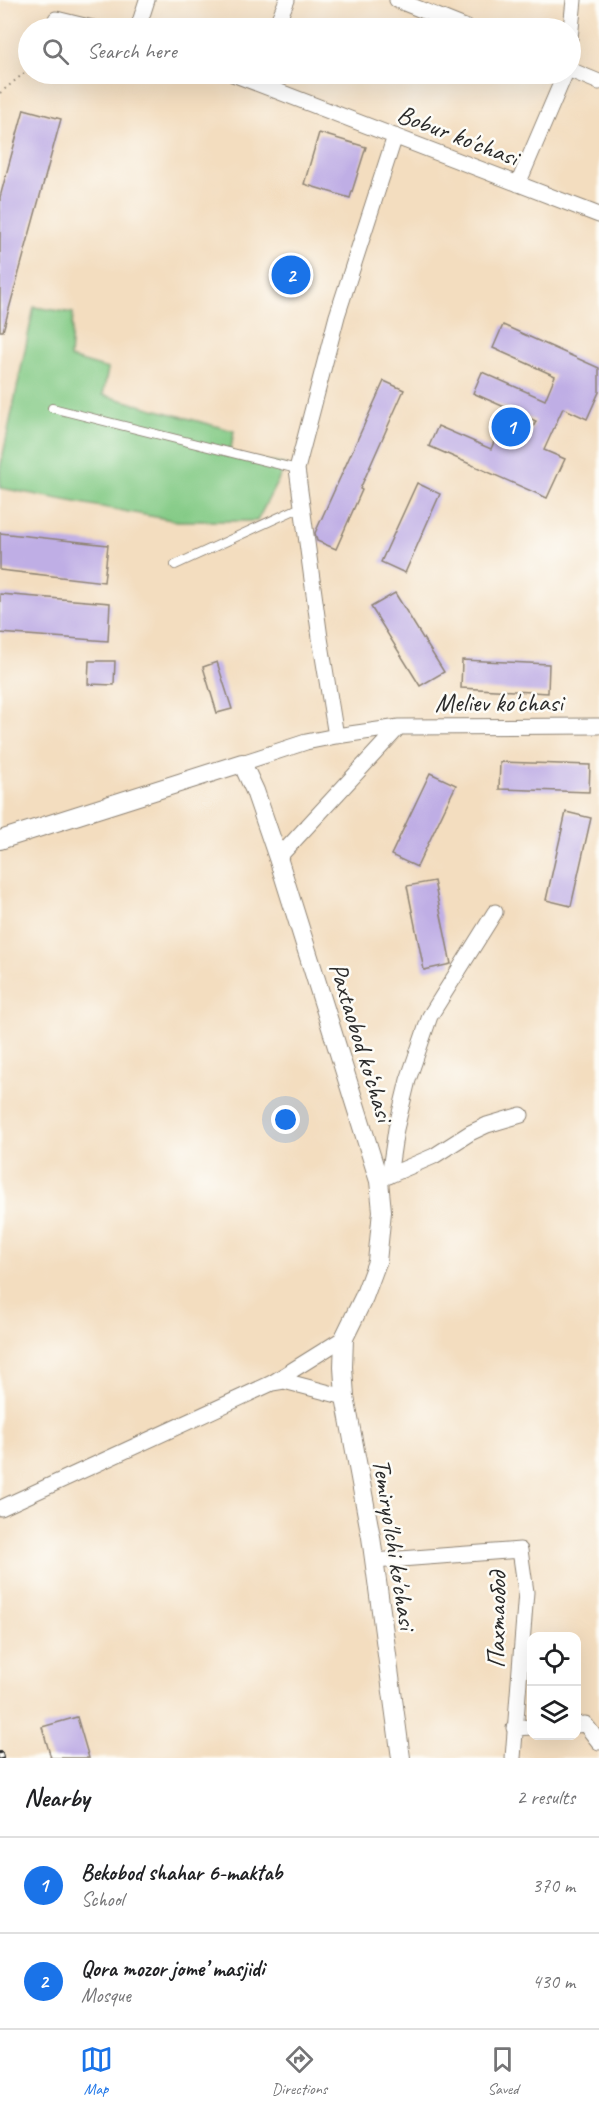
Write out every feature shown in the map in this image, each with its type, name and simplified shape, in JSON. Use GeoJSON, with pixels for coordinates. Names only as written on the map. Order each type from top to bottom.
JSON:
{"type":"FeatureCollection","features":[{"type":"Feature","properties":{"kind":"street"},"geometry":{"type":"LineString","coordinates":[[141,18],[147,0]]}},
{"type":"Feature","properties":{"kind":"street"},"geometry":{"type":"LineString","coordinates":[[279,18],[287,0]]}},
{"type":"Feature","properties":{"kind":"street"},"geometry":{"type":"LineString","coordinates":[[397,0],[442,18]]}},
{"type":"Feature","properties":{"kind":"street"},"geometry":{"type":"LineString","coordinates":[[572,18],[574,0]]}},
{"type":"Feature","properties":{"kind":"street"},"geometry":{"type":"LineString","coordinates":[[581,75],[599,82]]}},
{"type":"Feature","properties":{"kind":"street","name":"Bobur ko'chasi"},"geometry":{"type":"LineString","coordinates":[[271,84],[395,136],[599,215]]}},
{"type":"Feature","properties":{"kind":"street"},"geometry":{"type":"LineString","coordinates":[[518,184],[561,84]]}},
{"type":"Feature","properties":{"kind":"street"},"geometry":{"type":"LineString","coordinates":[[336,736],[297,470],[337,316],[395,136]]}},
{"type":"Feature","properties":{"kind":"street","name":"Meliev ko'chasi"},"geometry":{"type":"LineString","coordinates":[[242,763],[306,742],[399,727],[599,726]]}},
{"type":"Feature","properties":{"kind":"street","name":"Meliev ko'chasi"},"geometry":{"type":"LineString","coordinates":[[278,858],[399,727]]}},
{"type":"Feature","properties":{"kind":"street"},"geometry":{"type":"LineString","coordinates":[[0,840],[242,763]]}},
{"type":"Feature","properties":{"kind":"street","name":"Paxtaobod ko‘chasi"},"geometry":{"type":"LineString","coordinates":[[242,763],[255,790],[384,1178],[377,1262],[364,1297],[344,1338]]}},
{"type":"Feature","properties":{"kind":"street"},"geometry":{"type":"LineString","coordinates":[[384,1178],[408,1080],[430,1016],[495,912]]}},
{"type":"Feature","properties":{"kind":"street"},"geometry":{"type":"LineString","coordinates":[[384,1178],[434,1156],[487,1125],[521,1115]]}},
{"type":"Feature","properties":{"kind":"street"},"geometry":{"type":"LineString","coordinates":[[1,1508],[272,1383],[344,1338]]}},
{"type":"Feature","properties":{"kind":"street","name":"Temiryo'lchi ko'chasi"},"geometry":{"type":"LineString","coordinates":[[344,1338],[345,1397],[374,1561],[400,1758]]}},
{"type":"Feature","properties":{"kind":"street"},"geometry":{"type":"LineString","coordinates":[[272,1383],[284,1381],[345,1397]]}},
{"type":"Feature","properties":{"kind":"street","name":"Пахтаобод"},"geometry":{"type":"LineString","coordinates":[[374,1561],[520,1550],[526,1592],[513,1758]]}},
{"type":"Feature","properties":{"kind":"street"},"geometry":{"type":"LineString","coordinates":[[581,1724],[585,1724],[599,1742]]}},
{"type":"Feature","properties":{"kind":"street"},"geometry":{"type":"LineString","coordinates":[[514,1728],[527,1727]]}},
{"type":"Feature","properties":{"kind":"lane"},"geometry":{"type":"LineString","coordinates":[[52,408],[297,470]]}},
{"type":"Feature","properties":{"kind":"lane"},"geometry":{"type":"LineString","coordinates":[[175,565],[302,507]]}},
{"type":"Feature","properties":{"kind":"path"},"geometry":{"type":"LineString","coordinates":[[0,93],[18,78]]}},
{"type":"Feature","properties":{"kind":"green space"},"geometry":{"type":"Polygon","coordinates":[[[34,307],[73,313],[70,358],[108,369],[103,395],[234,431],[230,454],[286,465],[257,521],[177,521],[0,488],[0,469],[34,307]]]}},
{"type":"Feature","properties":{"kind":"building"},"geometry":{"type":"Polygon","coordinates":[[[24,109],[61,119],[3,331],[0,331],[0,197],[24,109]]]}},
{"type":"Feature","properties":{"kind":"building"},"geometry":{"type":"Polygon","coordinates":[[[319,133],[366,147],[350,198],[304,184],[319,133]]]}},
{"type":"Feature","properties":{"kind":"building"},"geometry":{"type":"Polygon","coordinates":[[[503,325],[599,368],[599,392],[587,419],[563,408],[544,450],[565,459],[547,498],[429,446],[438,426],[491,449],[499,430],[526,442],[536,421],[473,393],[482,372],[545,400],[555,376],[493,348],[503,325]]]}},
{"type":"Feature","properties":{"kind":"building"},"geometry":{"type":"Polygon","coordinates":[[[384,381],[404,390],[336,549],[317,541],[315,533],[384,381]]]}},
{"type":"Feature","properties":{"kind":"building"},"geometry":{"type":"Polygon","coordinates":[[[417,483],[440,494],[405,573],[381,562],[417,483]]]}},
{"type":"Feature","properties":{"kind":"building"},"geometry":{"type":"Polygon","coordinates":[[[0,533],[108,545],[104,582],[0,570],[0,533]]]}},
{"type":"Feature","properties":{"kind":"building"},"geometry":{"type":"Polygon","coordinates":[[[395,593],[444,672],[420,686],[371,607],[395,593]]]}},
{"type":"Feature","properties":{"kind":"building"},"geometry":{"type":"Polygon","coordinates":[[[0,594],[110,603],[108,641],[0,633],[0,594]]]}},
{"type":"Feature","properties":{"kind":"building"},"geometry":{"type":"Polygon","coordinates":[[[462,660],[549,664],[548,693],[461,688],[462,660]]]}},
{"type":"Feature","properties":{"kind":"building"},"geometry":{"type":"Polygon","coordinates":[[[89,661],[115,661],[114,685],[88,684],[89,661]]]}},
{"type":"Feature","properties":{"kind":"building"},"geometry":{"type":"Polygon","coordinates":[[[217,662],[232,709],[217,713],[203,667],[217,662]]]}},
{"type":"Feature","properties":{"kind":"building"},"geometry":{"type":"Polygon","coordinates":[[[500,762],[590,765],[589,792],[499,789],[500,762]]]}},
{"type":"Feature","properties":{"kind":"building"},"geometry":{"type":"Polygon","coordinates":[[[430,773],[456,785],[417,867],[391,855],[430,773]]]}},
{"type":"Feature","properties":{"kind":"building"},"geometry":{"type":"Polygon","coordinates":[[[566,812],[591,818],[571,906],[546,900],[566,812]]]}},
{"type":"Feature","properties":{"kind":"building"},"geometry":{"type":"Polygon","coordinates":[[[434,881],[451,964],[424,970],[407,886],[434,881]]]}},
{"type":"Feature","properties":{"kind":"building"},"geometry":{"type":"Polygon","coordinates":[[[77,1717],[89,1758],[51,1758],[42,1727],[77,1717]]]}},
{"type":"Feature","properties":{"kind":"railway"},"geometry":{"type":"LineString","coordinates":[[0,1754],[1,1758]]}},
{"type":"Feature","properties":{"kind":"place","name":"Qora mozor jome’ masjidi"},"geometry":{"type":"Point","coordinates":[291,275]}},
{"type":"Feature","properties":{"kind":"place","name":"Bekobod shahar 6-maktab"},"geometry":{"type":"Point","coordinates":[511,427]}}]}
